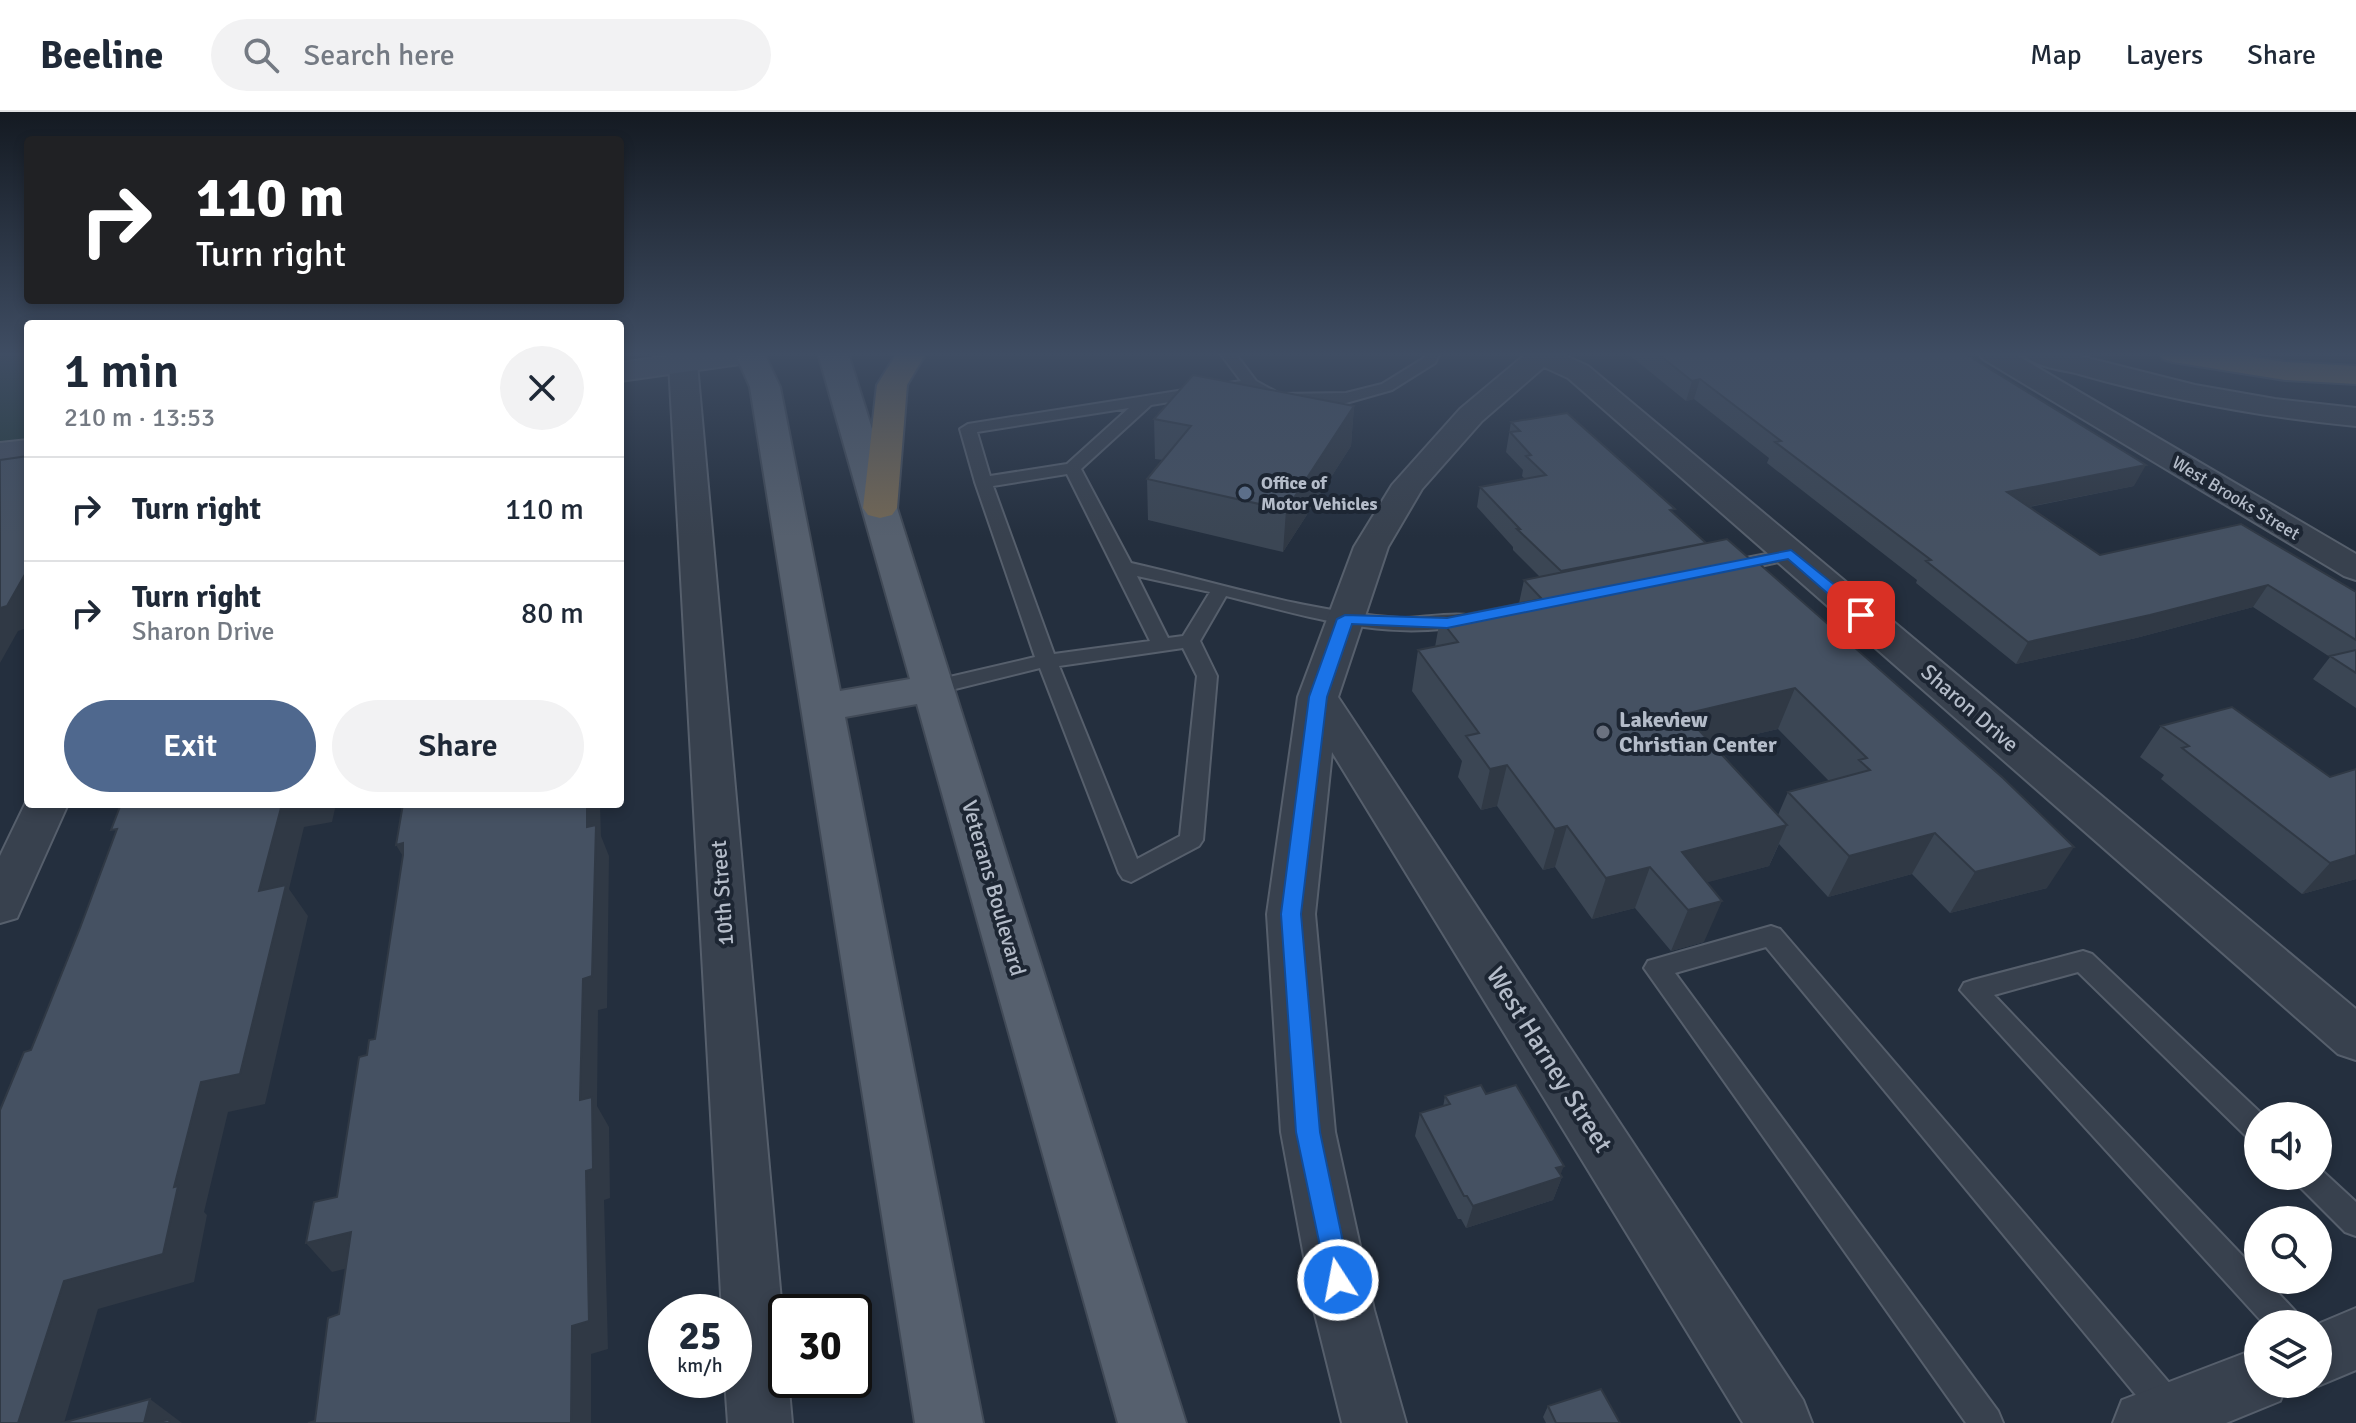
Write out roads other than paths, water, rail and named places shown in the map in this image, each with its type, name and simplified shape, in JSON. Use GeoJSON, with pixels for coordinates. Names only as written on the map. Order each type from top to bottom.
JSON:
{"type":"FeatureCollection","features":[{"type":"Feature","properties":{"kind":"highway"},"geometry":{"type":"LineString","coordinates":[[880,508],[889,414]]}},
{"type":"Feature","properties":{"kind":"main road"},"geometry":{"type":"LineString","coordinates":[[770,414],[949,1423]]}},
{"type":"Feature","properties":{"kind":"main road","name":"Veterans Boulevard"},"geometry":{"type":"LineString","coordinates":[[852,414],[1152,1423]]}},
{"type":"Feature","properties":{"kind":"main road"},"geometry":{"type":"LineString","coordinates":[[0,453],[24,450]]}},
{"type":"Feature","properties":{"kind":"main road"},"geometry":{"type":"LineString","coordinates":[[823,708],[935,687]]}},
{"type":"Feature","properties":{"kind":"street","name":"10th Street"},"geometry":{"type":"LineString","coordinates":[[687,414],[760,1423]]}},
{"type":"Feature","properties":{"kind":"street"},"geometry":{"type":"LineString","coordinates":[[1374,1423],[1344,1310],[1308,1132],[1291,914],[1318,697],[1371,547],[1408,485],[1472,414]]}},
{"type":"Feature","properties":{"kind":"street","name":"Sharon Drive"},"geometry":{"type":"LineString","coordinates":[[1627,414],[2356,1039]]}},
{"type":"Feature","properties":{"kind":"street","name":"West Brooks Street"},"geometry":{"type":"LineString","coordinates":[[2096,414],[2356,569]]}},
{"type":"Feature","properties":{"kind":"street"},"geometry":{"type":"LineString","coordinates":[[2336,414],[2356,417]]}},
{"type":"Feature","properties":{"kind":"street","name":"West Harney Street"},"geometry":{"type":"LineString","coordinates":[[1318,697],[1780,1423]]}},
{"type":"Feature","properties":{"kind":"street"},"geometry":{"type":"LineString","coordinates":[[0,905],[44,808]]}},
{"type":"Feature","properties":{"kind":"street"},"geometry":{"type":"LineString","coordinates":[[2332,1349],[2356,1339]]}},
{"type":"Feature","properties":{"kind":"street"},"geometry":{"type":"LineString","coordinates":[[2166,1420],[2244,1385]]}},
{"type":"Feature","properties":{"kind":"lane"},"geometry":{"type":"LineString","coordinates":[[1062,414],[968,429],[983,482],[1047,661],[1131,873],[1191,840],[1207,676],[1190,641]]}},
{"type":"Feature","properties":{"kind":"lane"},"geometry":{"type":"LineString","coordinates":[[983,482],[1072,468],[1131,414]]}},
{"type":"Feature","properties":{"kind":"lane"},"geometry":{"type":"LineString","coordinates":[[1072,468],[1162,645]]}},
{"type":"Feature","properties":{"kind":"lane"},"geometry":{"type":"LineString","coordinates":[[1710,570],[1791,554]]}},
{"type":"Feature","properties":{"kind":"lane"},"geometry":{"type":"LineString","coordinates":[[1124,567],[1345,619],[1447,623],[1493,614]]}},
{"type":"Feature","properties":{"kind":"lane"},"geometry":{"type":"LineString","coordinates":[[1190,641],[1221,589]]}},
{"type":"Feature","properties":{"kind":"lane"},"geometry":{"type":"LineString","coordinates":[[935,687],[1047,661],[1190,641]]}},
{"type":"Feature","properties":{"kind":"lane"},"geometry":{"type":"LineString","coordinates":[[1986,1423],[1657,968],[1771,936],[2166,1420]]}},
{"type":"Feature","properties":{"kind":"lane"},"geometry":{"type":"LineString","coordinates":[[2244,1116],[2083,961],[1973,990],[2273,1310]]}},
{"type":"Feature","properties":{"kind":"lane"},"geometry":{"type":"LineString","coordinates":[[2323,1190],[2356,1222]]}},
{"type":"Feature","properties":{"kind":"place","name":"Office of Motor Vehicles"},"geometry":{"type":"Point","coordinates":[1245,493]}},
{"type":"Feature","properties":{"kind":"place","name":"Lakeview Christian Center"},"geometry":{"type":"Point","coordinates":[1603,732]}}]}
